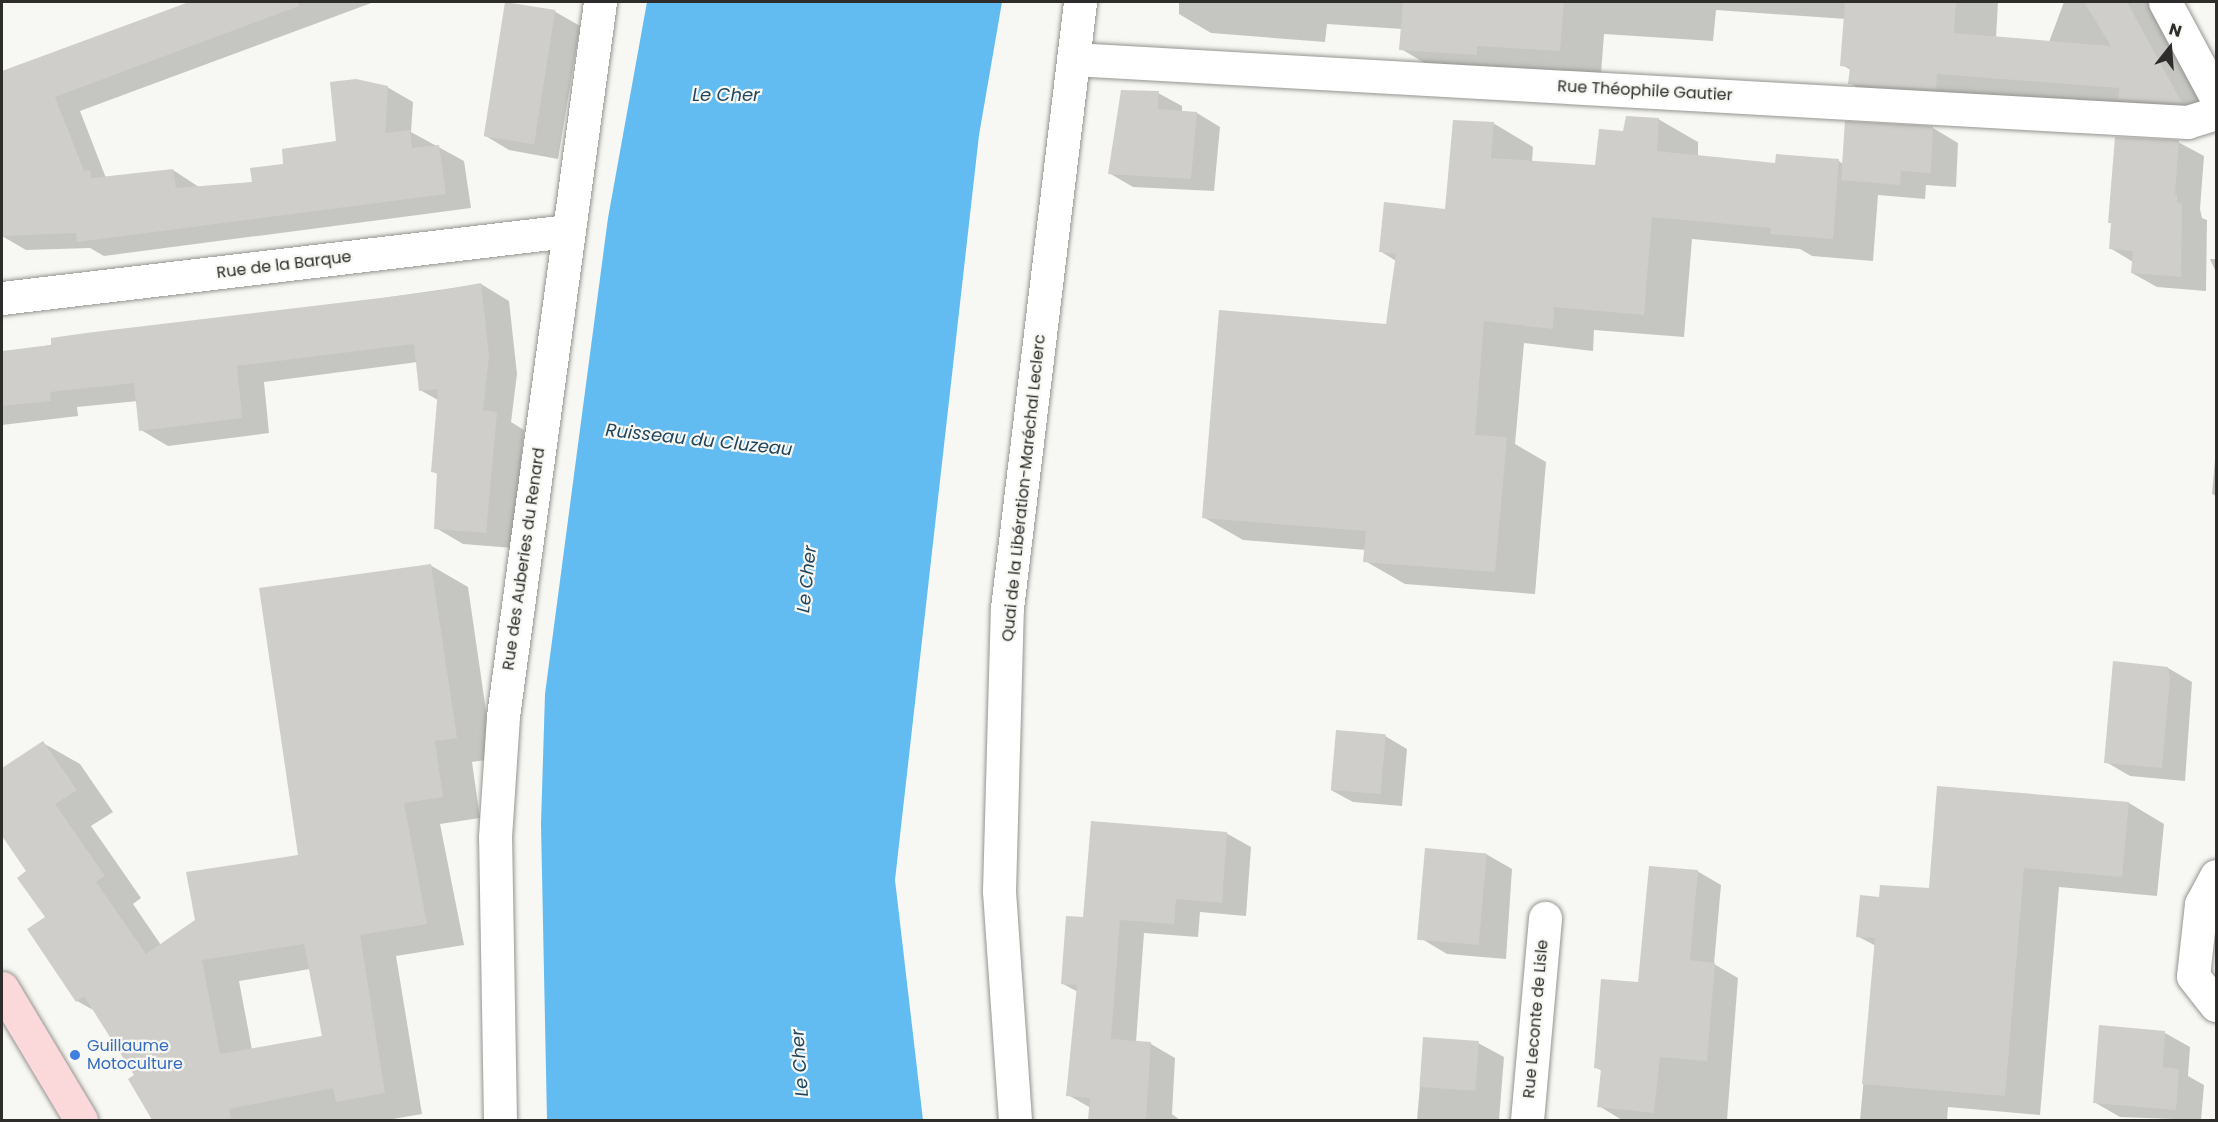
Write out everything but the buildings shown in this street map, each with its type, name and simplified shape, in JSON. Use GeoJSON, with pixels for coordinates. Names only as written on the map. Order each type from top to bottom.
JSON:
{"type":"FeatureCollection","features":[{"type":"Feature","properties":{"kind":"street","name":"Rue des Auberies du Renard"},"geometry":{"type":"LineString","coordinates":[[500,1120],[495,837],[503,717],[567,231],[600,2]]}},
{"type":"Feature","properties":{"kind":"street","name":"Quai de la Libération-Maréchal Leclerc"},"geometry":{"type":"LineString","coordinates":[[1015,1120],[999,891],[1007,608],[1080,2]]}},
{"type":"Feature","properties":{"kind":"street"},"geometry":{"type":"LineString","coordinates":[[2165,2],[2217,97]]}},
{"type":"Feature","properties":{"kind":"street","name":"Rue Théophile Gautier"},"geometry":{"type":"LineString","coordinates":[[1073,59],[2187,122],[2217,113]]}},
{"type":"Feature","properties":{"kind":"street","name":"Rue de la Barque"},"geometry":{"type":"LineString","coordinates":[[2,298],[567,231]]}},
{"type":"Feature","properties":{"kind":"street"},"geometry":{"type":"LineString","coordinates":[[2217,876],[2201,904],[2193,976],[2217,1005]]}},
{"type":"Feature","properties":{"kind":"street","name":"Rue Leconte de Lisle"},"geometry":{"type":"LineString","coordinates":[[1527,1120],[1545,918]]}},
{"type":"Feature","properties":{"kind":"street"},"geometry":{"type":"LineString","coordinates":[[2,988],[81,1120]]}},
{"type":"Feature","properties":{"kind":"water"},"geometry":{"type":"Polygon","coordinates":[[[647,2],[1002,2],[979,135],[895,880],[923,1120],[547,1120],[541,824],[545,694],[608,218],[647,2]]]}},
{"type":"Feature","properties":{"kind":"place","name":"Guillaume Motoculture"},"geometry":{"type":"Point","coordinates":[75,1055]}},
{"type":"Feature","properties":{"kind":"water label","name":"Le Cher"},"geometry":{"type":"Point","coordinates":[726,95]}},
{"type":"Feature","properties":{"kind":"water label","name":"Ruisseau du Cluzeau"},"geometry":{"type":"Point","coordinates":[699,440]}},
{"type":"Feature","properties":{"kind":"water label","name":"Le Cher"},"geometry":{"type":"Point","coordinates":[807,579]}},
{"type":"Feature","properties":{"kind":"water label","name":"Le Cher"},"geometry":{"type":"Point","coordinates":[800,1063]}}]}
